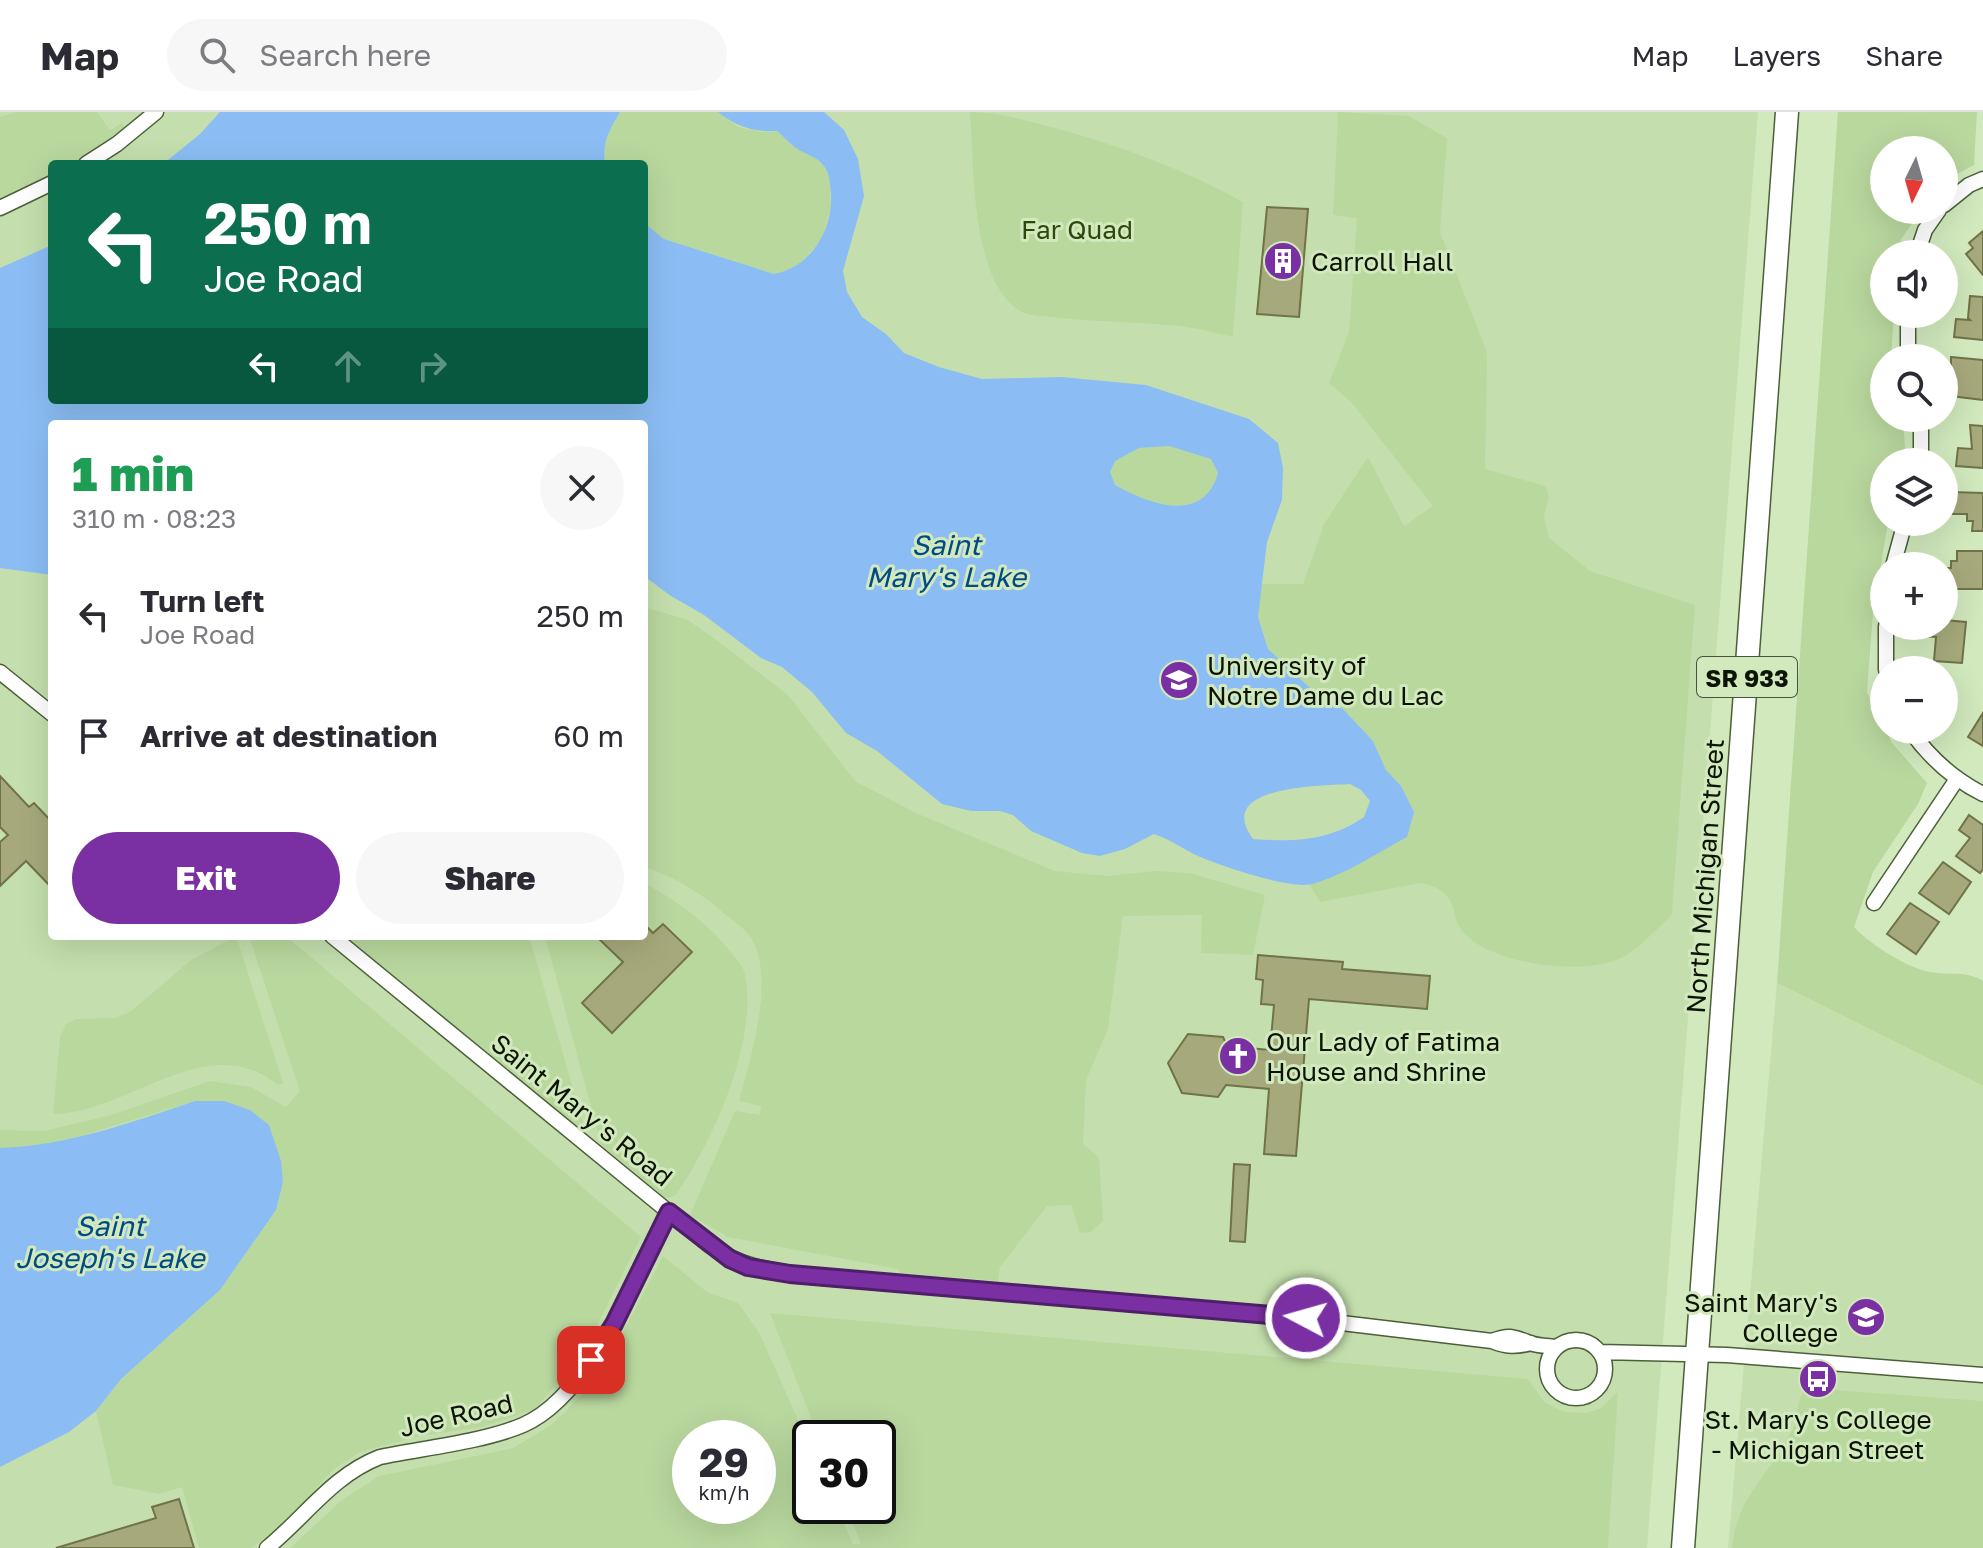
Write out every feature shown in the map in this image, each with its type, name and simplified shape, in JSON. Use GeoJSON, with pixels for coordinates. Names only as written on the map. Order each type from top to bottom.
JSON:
{"type":"FeatureCollection","features":[{"type":"Feature","properties":{"kind":"main road","name":"North Michigan Street"},"geometry":{"type":"LineString","coordinates":[[1683,1548],[1787,112]]}},
{"type":"Feature","properties":{"kind":"street"},"geometry":{"type":"LineString","coordinates":[[92,160],[156,112]]}},
{"type":"Feature","properties":{"kind":"street"},"geometry":{"type":"LineString","coordinates":[[1958,194],[1983,179]]}},
{"type":"Feature","properties":{"kind":"street"},"geometry":{"type":"LineString","coordinates":[[0,208],[48,185]]}},
{"type":"Feature","properties":{"kind":"street"},"geometry":{"type":"LineString","coordinates":[[0,672],[48,711]]}},
{"type":"Feature","properties":{"kind":"street"},"geometry":{"type":"LineString","coordinates":[[1921,744],[1957,779],[1983,794]]}},
{"type":"Feature","properties":{"kind":"street"},"geometry":{"type":"LineString","coordinates":[[1874,903],[1957,779]]}},
{"type":"Feature","properties":{"kind":"street","name":"Saint Mary's Road"},"geometry":{"type":"LineString","coordinates":[[337,940],[669,1212],[730,1259],[748,1267],[813,1277],[1275,1315],[1492,1341],[1506,1335],[1556,1347],[1574,1340],[1584,1341],[1600,1352],[1698,1355],[1983,1375]]}},
{"type":"Feature","properties":{"kind":"street","name":"Joe Road"},"geometry":{"type":"LineString","coordinates":[[267,1548],[339,1479],[367,1462],[506,1432],[554,1406],[591,1360],[614,1324],[669,1212]]}},
{"type":"Feature","properties":{"kind":"street"},"geometry":{"type":"LineString","coordinates":[[1556,1347],[1547,1365],[1550,1384],[1556,1391],[1574,1399],[1593,1394],[1600,1388],[1606,1370],[1600,1352]]}},
{"type":"Feature","properties":{"kind":"shaded area","name":"University of Notre Dame du Lac"},"geometry":{"type":"Polygon","coordinates":[[[0,112],[1758,112],[1647,1548],[0,1548],[0,112]]]}},
{"type":"Feature","properties":{"kind":"shaded area","name":"Saint Mary's College"},"geometry":{"type":"Polygon","coordinates":[[[1777,983],[1983,1086],[1983,1548],[1728,1548],[1777,983]]]}},
{"type":"Feature","properties":{"kind":"green space"},"geometry":{"type":"Polygon","coordinates":[[[15,112],[97,112],[110,130],[122,123],[125,129],[79,160],[48,160],[48,178],[0,200],[0,117],[15,112]]]}},
{"type":"Feature","properties":{"kind":"green space"},"geometry":{"type":"Polygon","coordinates":[[[620,112],[718,112],[738,127],[762,132],[777,131],[795,147],[818,158],[829,173],[831,206],[822,240],[792,271],[774,274],[664,239],[648,226],[648,160],[605,160],[607,137],[620,112]]]}},
{"type":"Feature","properties":{"kind":"green space","name":"Far Quad"},"geometry":{"type":"Polygon","coordinates":[[[970,112],[1013,117],[1104,143],[1175,169],[1243,202],[1233,337],[1179,326],[1084,320],[1022,312],[1005,297],[992,276],[984,250],[974,190],[970,112]]]}},
{"type":"Feature","properties":{"kind":"green space"},"geometry":{"type":"Polygon","coordinates":[[[1338,112],[1409,116],[1447,138],[1440,232],[1487,352],[1485,469],[1545,486],[1549,496],[1544,517],[1549,538],[1590,571],[1695,605],[1672,913],[1634,950],[1621,958],[1605,963],[1564,967],[1541,965],[1499,954],[1467,936],[1444,893],[1421,883],[1320,902],[1310,885],[1371,857],[1401,786],[1386,770],[1373,741],[1343,709],[1309,687],[1268,649],[1258,617],[1260,584],[1303,584],[1324,524],[1368,457],[1404,526],[1433,506],[1351,402],[1329,383],[1349,332],[1357,218],[1333,215],[1338,112]]]}},
{"type":"Feature","properties":{"kind":"green space"},"geometry":{"type":"Polygon","coordinates":[[[1838,112],[1977,112],[1974,165],[1958,174],[1958,136],[1870,136],[1870,224],[1912,224],[1901,240],[1870,240],[1870,328],[1893,328],[1892,344],[1870,344],[1870,432],[1904,432],[1905,448],[1870,448],[1870,536],[1886,536],[1883,552],[1870,552],[1871,640],[1867,692],[1870,698],[1870,744],[1893,744],[1927,783],[1918,804],[1873,872],[1854,927],[1877,946],[1913,967],[1930,972],[1969,975],[1983,981],[1983,1086],[1777,983],[1838,112]]]}},
{"type":"Feature","properties":{"kind":"green space"},"geometry":{"type":"Polygon","coordinates":[[[1169,446],[1211,459],[1218,473],[1211,489],[1200,499],[1188,505],[1174,506],[1143,498],[1115,485],[1110,472],[1115,461],[1139,448],[1169,446]]]}},
{"type":"Feature","properties":{"kind":"green space"},"geometry":{"type":"Polygon","coordinates":[[[648,608],[688,620],[719,642],[788,695],[855,781],[916,813],[1055,871],[1109,876],[1155,871],[1190,873],[1265,895],[1253,955],[1201,953],[1202,915],[1123,916],[1108,1029],[1086,1080],[1083,1144],[1099,1157],[1103,1221],[1091,1232],[1080,1233],[1071,1205],[1047,1206],[1000,1267],[998,1281],[901,1273],[898,1269],[728,1237],[690,1215],[735,1111],[760,1115],[761,1106],[739,1101],[758,1019],[761,974],[758,955],[744,930],[711,902],[664,874],[648,868],[648,608]]]}},
{"type":"Feature","properties":{"kind":"green space"},"geometry":{"type":"Polygon","coordinates":[[[648,885],[690,912],[721,940],[743,968],[747,997],[746,1026],[739,1057],[718,1119],[675,1196],[665,1198],[601,1144],[546,940],[600,940],[623,962],[612,1032],[692,953],[663,924],[653,933],[648,928],[648,885]]]}},
{"type":"Feature","properties":{"kind":"green space"},"geometry":{"type":"Polygon","coordinates":[[[229,940],[237,940],[283,1083],[278,1085],[251,1070],[223,1065],[195,1068],[111,1101],[82,1110],[53,1114],[60,1037],[66,1024],[76,1019],[115,1018],[130,1012],[190,961],[229,940]]]}},
{"type":"Feature","properties":{"kind":"green space"},"geometry":{"type":"Polygon","coordinates":[[[250,940],[291,940],[641,1237],[583,1354],[535,1409],[482,1427],[420,1436],[360,1452],[334,1469],[279,1528],[251,1548],[199,1548],[182,1487],[159,1494],[113,1485],[96,1411],[121,1379],[220,1290],[276,1210],[224,1101],[195,1101],[67,1140],[33,1147],[0,1148],[0,1130],[44,1131],[111,1115],[210,1081],[251,1087],[286,1107],[300,1091],[250,940]]]}},
{"type":"Feature","properties":{"kind":"green space"},"geometry":{"type":"Polygon","coordinates":[[[349,940],[530,940],[583,1123],[578,1127],[349,940]]]}},
{"type":"Feature","properties":{"kind":"green space"},"geometry":{"type":"Polygon","coordinates":[[[663,1256],[707,1292],[738,1303],[759,1332],[798,1420],[792,1420],[792,1524],[844,1524],[853,1544],[861,1544],[853,1524],[896,1524],[896,1420],[812,1420],[770,1313],[1528,1379],[1544,1402],[1564,1412],[1587,1413],[1601,1408],[1618,1392],[1608,1548],[290,1548],[342,1500],[379,1476],[513,1448],[550,1426],[583,1394],[620,1338],[663,1256]]]}},
{"type":"Feature","properties":{"kind":"green space"},"geometry":{"type":"Polygon","coordinates":[[[1806,1388],[1983,1401],[1983,1548],[1732,1548],[1740,1514],[1785,1444],[1806,1388]]]}},
{"type":"Feature","properties":{"kind":"water"},"geometry":{"type":"Polygon","coordinates":[[[220,112],[620,112],[607,137],[605,160],[168,160],[200,134],[220,112]]]}},
{"type":"Feature","properties":{"kind":"water","name":"Saint Mary's Lake"},"geometry":{"type":"Polygon","coordinates":[[[718,112],[824,112],[844,130],[858,159],[864,196],[843,271],[847,292],[862,317],[886,334],[904,353],[982,379],[1061,377],[1146,385],[1249,419],[1278,443],[1283,468],[1282,500],[1267,542],[1258,617],[1268,649],[1309,687],[1343,709],[1373,741],[1386,770],[1401,786],[1414,812],[1407,837],[1337,875],[1302,885],[1270,880],[1202,858],[1154,834],[1125,849],[1100,856],[1082,853],[1031,831],[1013,815],[1000,811],[971,811],[942,804],[877,751],[846,733],[812,692],[782,667],[761,658],[704,615],[648,579],[648,420],[48,420],[48,574],[0,568],[0,268],[48,247],[48,404],[648,404],[648,226],[664,239],[774,274],[799,264],[809,255],[828,221],[830,181],[820,161],[796,148],[777,131],[760,131],[739,125],[718,112]],[[1169,446],[1139,448],[1115,461],[1110,472],[1115,485],[1143,498],[1174,506],[1188,505],[1211,489],[1218,473],[1211,459],[1169,446]],[[1350,784],[1276,792],[1259,798],[1247,808],[1245,821],[1253,839],[1297,840],[1324,835],[1364,817],[1370,801],[1361,790],[1350,784]]]}},
{"type":"Feature","properties":{"kind":"water","name":"Saint Joseph's Lake"},"geometry":{"type":"Polygon","coordinates":[[[195,1101],[224,1101],[250,1110],[269,1125],[281,1161],[283,1182],[276,1210],[220,1290],[121,1379],[96,1411],[69,1432],[0,1467],[0,1148],[75,1138],[195,1101]]]}},
{"type":"Feature","properties":{"kind":"building","name":"Carroll Hall"},"geometry":{"type":"Polygon","coordinates":[[[1267,207],[1308,209],[1299,317],[1257,314],[1267,207]]]}},
{"type":"Feature","properties":{"kind":"building"},"geometry":{"type":"Polygon","coordinates":[[[1983,231],[1983,275],[1966,254],[1973,248],[1969,243],[1983,231]]]}},
{"type":"Feature","properties":{"kind":"building"},"geometry":{"type":"Polygon","coordinates":[[[1970,296],[1983,297],[1983,340],[1954,337],[1958,319],[1970,320],[1970,296]]]}},
{"type":"Feature","properties":{"kind":"building"},"geometry":{"type":"Polygon","coordinates":[[[1958,358],[1983,360],[1983,400],[1958,397],[1958,358]]]}},
{"type":"Feature","properties":{"kind":"building"},"geometry":{"type":"Polygon","coordinates":[[[1970,425],[1983,426],[1983,468],[1958,466],[1958,448],[1972,449],[1970,425]]]}},
{"type":"Feature","properties":{"kind":"building"},"geometry":{"type":"Polygon","coordinates":[[[1958,492],[1983,493],[1983,531],[1972,531],[1973,521],[1967,521],[1967,514],[1958,514],[1958,492]]]}},
{"type":"Feature","properties":{"kind":"building"},"geometry":{"type":"Polygon","coordinates":[[[1983,551],[1983,589],[1958,589],[1957,552],[1983,551]]]}},
{"type":"Feature","properties":{"kind":"building"},"geometry":{"type":"Polygon","coordinates":[[[1958,621],[1966,622],[1962,663],[1958,663],[1958,656],[1934,656],[1936,640],[1958,640],[1958,621]]]}},
{"type":"Feature","properties":{"kind":"building"},"geometry":{"type":"Polygon","coordinates":[[[1983,713],[1983,746],[1968,737],[1983,713]]]}},
{"type":"Feature","properties":{"kind":"building"},"geometry":{"type":"Polygon","coordinates":[[[0,776],[29,807],[34,803],[48,818],[48,884],[26,861],[0,886],[0,842],[8,835],[0,827],[0,776]]]}},
{"type":"Feature","properties":{"kind":"building"},"geometry":{"type":"Polygon","coordinates":[[[1969,815],[1983,825],[1983,869],[1980,873],[1956,856],[1970,838],[1959,830],[1969,815]]]}},
{"type":"Feature","properties":{"kind":"building"},"geometry":{"type":"Polygon","coordinates":[[[1943,862],[1971,882],[1949,914],[1919,893],[1943,862]]]}},
{"type":"Feature","properties":{"kind":"building"},"geometry":{"type":"Polygon","coordinates":[[[1910,903],[1939,922],[1916,954],[1887,934],[1910,903]]]}},
{"type":"Feature","properties":{"kind":"building"},"geometry":{"type":"Polygon","coordinates":[[[663,924],[692,952],[612,1033],[582,1003],[623,962],[600,940],[648,940],[648,928],[653,933],[663,924]]]}},
{"type":"Feature","properties":{"kind":"building","name":"Our Lady of Fatima House and Shrine"},"geometry":{"type":"Polygon","coordinates":[[[1258,955],[1343,962],[1342,969],[1430,976],[1427,1009],[1309,999],[1296,1156],[1264,1154],[1269,1089],[1226,1085],[1218,1097],[1182,1093],[1168,1063],[1188,1034],[1223,1037],[1227,1046],[1270,1050],[1274,1005],[1261,1004],[1263,980],[1256,979],[1258,955]]]}},
{"type":"Feature","properties":{"kind":"building"},"geometry":{"type":"Polygon","coordinates":[[[1234,1164],[1250,1165],[1245,1242],[1230,1241],[1234,1164]]]}},
{"type":"Feature","properties":{"kind":"building"},"geometry":{"type":"Polygon","coordinates":[[[179,1499],[194,1548],[56,1548],[156,1518],[152,1507],[179,1499]]]}},
{"type":"Feature","properties":{"kind":"place","name":"Carroll Hall"},"geometry":{"type":"Point","coordinates":[1283,261]}},
{"type":"Feature","properties":{"kind":"place","name":"University of Notre Dame du Lac"},"geometry":{"type":"Point","coordinates":[1179,680]}},
{"type":"Feature","properties":{"kind":"place","name":"Our Lady of Fatima House and Shrine"},"geometry":{"type":"Point","coordinates":[1238,1056]}},
{"type":"Feature","properties":{"kind":"place","name":"Saint Mary's College"},"geometry":{"type":"Point","coordinates":[1866,1317]}},
{"type":"Feature","properties":{"kind":"place","name":"St. Mary's College - Michigan Street"},"geometry":{"type":"Point","coordinates":[1818,1379]}},
{"type":"Feature","properties":{"kind":"route"},"geometry":{"type":"LineString","coordinates":[[591,1360],[614,1324],[669,1212],[730,1259],[748,1267],[790,1274],[1306,1318]]}}]}
